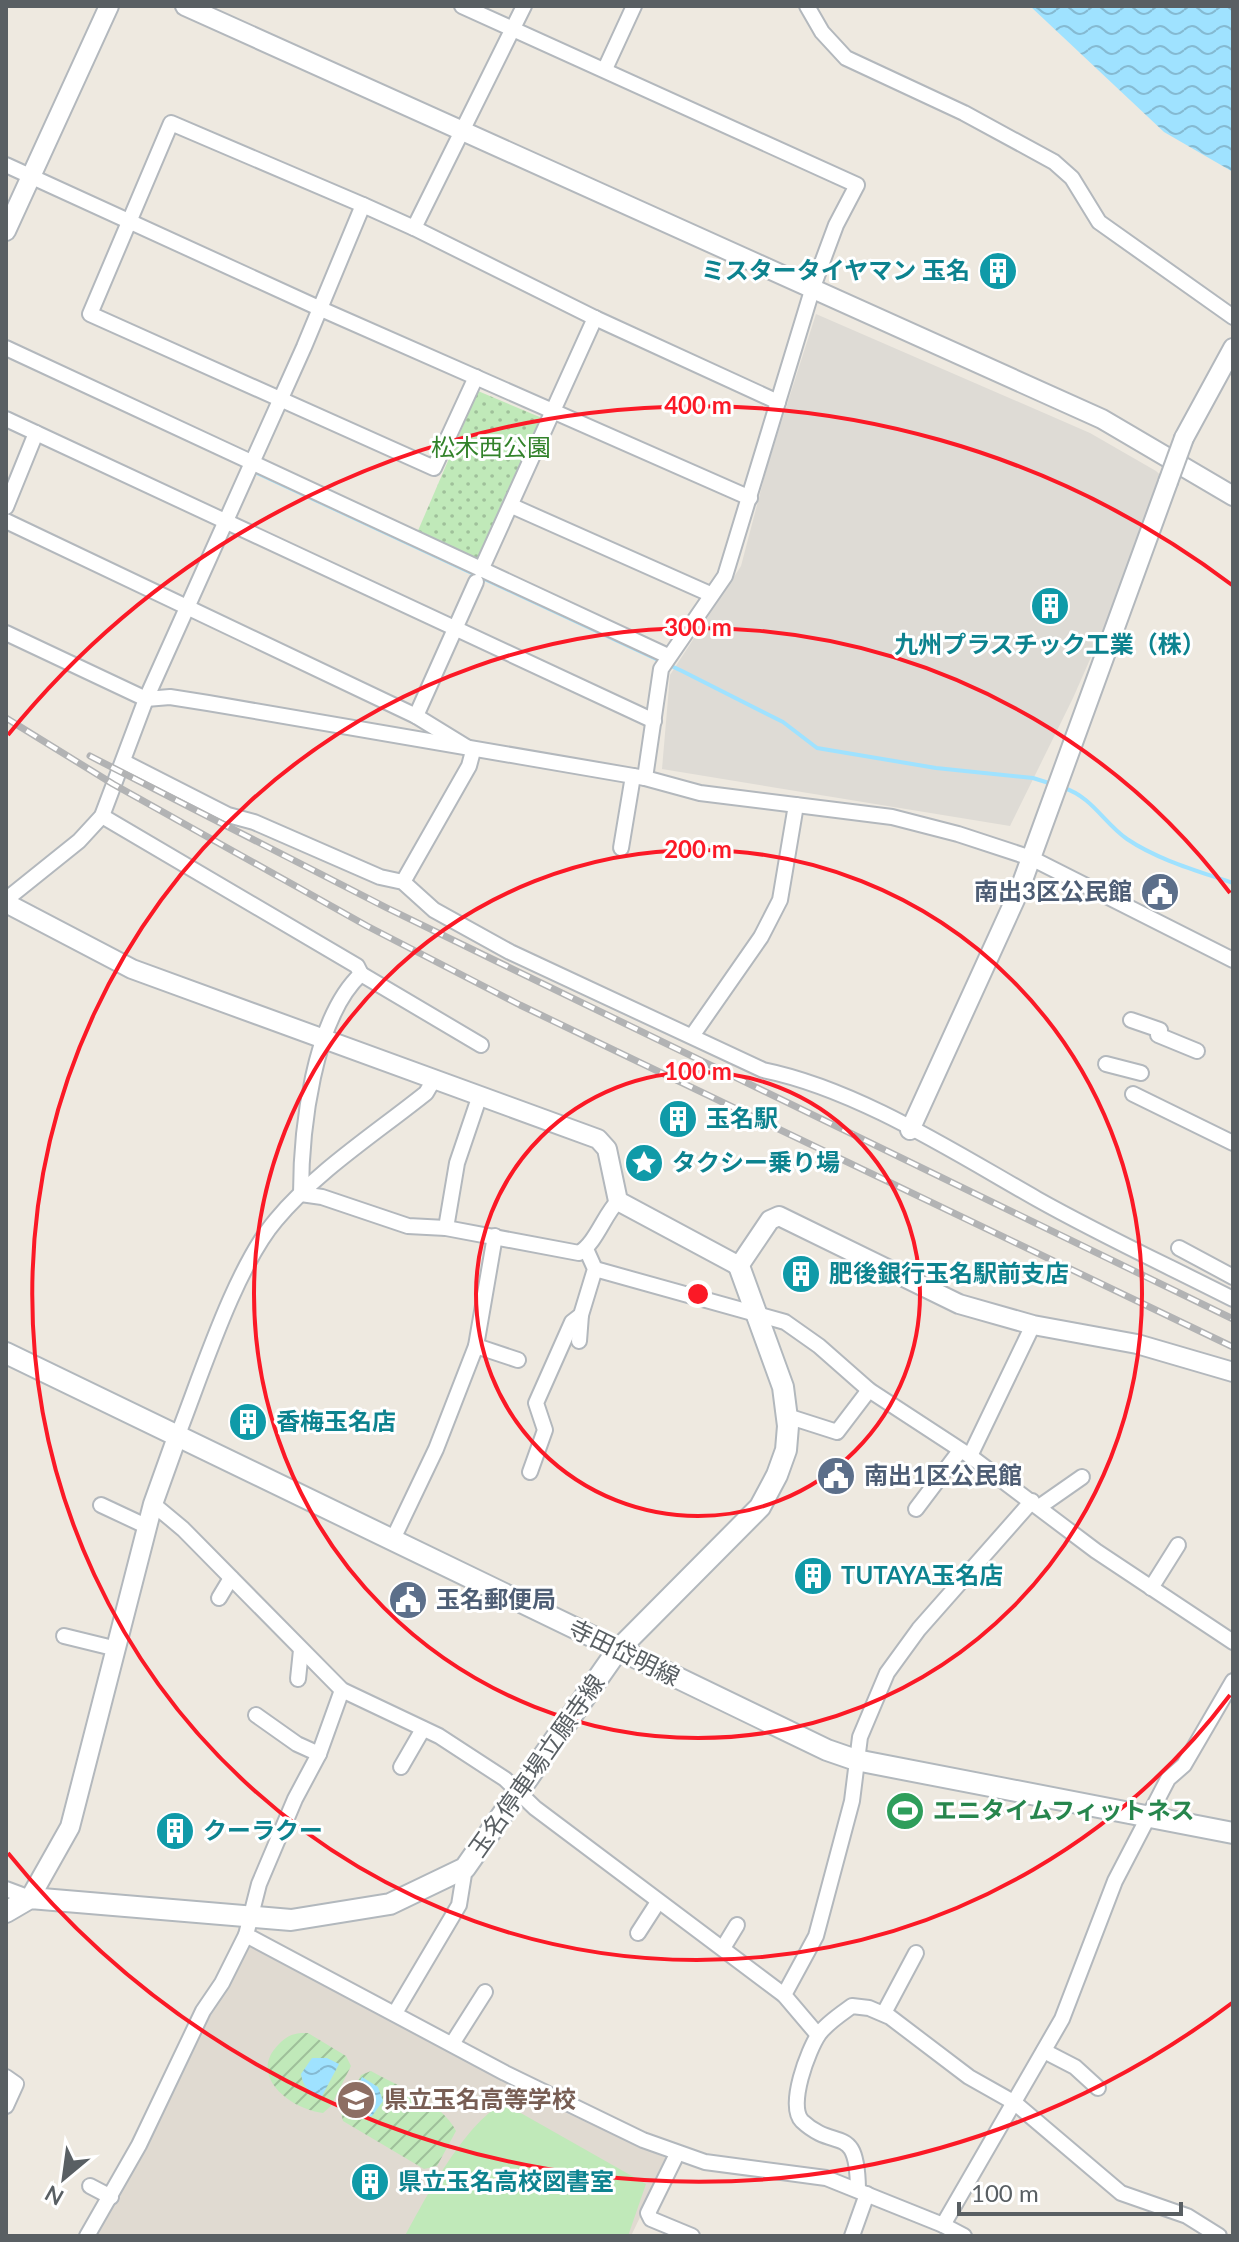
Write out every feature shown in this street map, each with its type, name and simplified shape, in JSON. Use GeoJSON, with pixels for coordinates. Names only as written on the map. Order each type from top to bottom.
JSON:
{"type":"FeatureCollection","features":[{"type":"Feature","properties":{"kind":"main road","name":"玉名停車場立願寺線"},"geometry":{"type":"LineString","coordinates":[[30,1898],[249,1925],[390,1904],[465,1868],[617,1651],[760,1507],[786,1450],[787,1416],[783,1387],[739,1266]]}},
{"type":"Feature","properties":{"kind":"main road","name":"寺田岱明線"},"geometry":{"type":"LineString","coordinates":[[7,1357],[393,1539],[617,1651],[827,1750],[856,1760],[1233,1833]]}},
{"type":"Feature","properties":{"kind":"main road"},"geometry":{"type":"LineString","coordinates":[[6,1912],[30,1898]]}},
{"type":"Feature","properties":{"kind":"street"},"geometry":{"type":"LineString","coordinates":[[6,231],[109,6]]}},
{"type":"Feature","properties":{"kind":"street"},"geometry":{"type":"LineString","coordinates":[[185,6],[1102,419],[1233,496]]}},
{"type":"Feature","properties":{"kind":"street"},"geometry":{"type":"LineString","coordinates":[[462,6],[857,185],[836,225],[813,287],[725,576],[665,662],[654,721],[621,848]]}},
{"type":"Feature","properties":{"kind":"street"},"geometry":{"type":"LineString","coordinates":[[414,228],[465,132],[524,6]]}},
{"type":"Feature","properties":{"kind":"street"},"geometry":{"type":"LineString","coordinates":[[605,69],[634,6]]}},
{"type":"Feature","properties":{"kind":"street"},"geometry":{"type":"LineString","coordinates":[[807,6],[822,32],[846,58],[964,113],[1054,162],[1072,178],[1099,222],[1233,317]]}},
{"type":"Feature","properties":{"kind":"street"},"geometry":{"type":"LineString","coordinates":[[476,377],[434,468],[279,402],[90,314],[171,123],[414,228],[595,318],[778,402]]}},
{"type":"Feature","properties":{"kind":"street"},"geometry":{"type":"LineString","coordinates":[[6,165],[321,309],[750,498]]}},
{"type":"Feature","properties":{"kind":"street"},"geometry":{"type":"LineString","coordinates":[[363,205],[321,309],[146,699],[102,816],[79,841],[13,894],[7,904],[116,963],[598,1139],[607,1149],[618,1201]]}},
{"type":"Feature","properties":{"kind":"street"},"geometry":{"type":"LineString","coordinates":[[416,716],[595,318]]}},
{"type":"Feature","properties":{"kind":"street"},"geometry":{"type":"LineString","coordinates":[[6,348],[249,470],[665,662]]}},
{"type":"Feature","properties":{"kind":"street"},"geometry":{"type":"LineString","coordinates":[[910,1130],[1019,891],[1096,687],[1184,438],[1233,348]]}},
{"type":"Feature","properties":{"kind":"street"},"geometry":{"type":"LineString","coordinates":[[6,419],[654,721]]}},
{"type":"Feature","properties":{"kind":"street"},"geometry":{"type":"LineString","coordinates":[[6,507],[36,433]]}},
{"type":"Feature","properties":{"kind":"street"},"geometry":{"type":"LineString","coordinates":[[512,506],[710,594]]}},
{"type":"Feature","properties":{"kind":"street"},"geometry":{"type":"LineString","coordinates":[[6,521],[416,716],[473,751]]}},
{"type":"Feature","properties":{"kind":"street"},"geometry":{"type":"LineString","coordinates":[[6,633],[146,699],[170,697],[208,703],[473,751],[639,777],[700,793],[892,817],[1031,858],[1233,960]]}},
{"type":"Feature","properties":{"kind":"street"},"geometry":{"type":"LineString","coordinates":[[403,882],[473,751]]}},
{"type":"Feature","properties":{"kind":"street"},"geometry":{"type":"LineString","coordinates":[[124,762],[228,815],[254,822],[380,877],[403,882],[434,910],[510,952],[763,1070],[806,1079],[1233,1299]]}},
{"type":"Feature","properties":{"kind":"street"},"geometry":{"type":"LineString","coordinates":[[692,1036],[761,937],[780,900],[796,805]]}},
{"type":"Feature","properties":{"kind":"street"},"geometry":{"type":"LineString","coordinates":[[102,816],[357,966],[361,974],[481,1045]]}},
{"type":"Feature","properties":{"kind":"street"},"geometry":{"type":"LineString","coordinates":[[301,1194],[309,1091],[324,1040],[361,974]]}},
{"type":"Feature","properties":{"kind":"street"},"geometry":{"type":"LineString","coordinates":[[1131,1020],[1197,1051]]}},
{"type":"Feature","properties":{"kind":"street"},"geometry":{"type":"LineString","coordinates":[[1106,1064],[1141,1073]]}},
{"type":"Feature","properties":{"kind":"street"},"geometry":{"type":"LineString","coordinates":[[6,1889],[30,1898],[70,1827],[153,1504],[249,1262],[274,1221],[301,1194],[426,1093],[433,1081]]}},
{"type":"Feature","properties":{"kind":"street"},"geometry":{"type":"LineString","coordinates":[[1133,1094],[1233,1143]]}},
{"type":"Feature","properties":{"kind":"street"},"geometry":{"type":"LineString","coordinates":[[446,1228],[457,1163],[479,1098]]}},
{"type":"Feature","properties":{"kind":"street"},"geometry":{"type":"LineString","coordinates":[[301,1194],[322,1197],[408,1226],[446,1228],[579,1253],[586,1249],[605,1214],[618,1201]]}},
{"type":"Feature","properties":{"kind":"street"},"geometry":{"type":"LineString","coordinates":[[618,1201],[715,1250],[739,1266],[770,1220],[779,1216],[959,1304],[1033,1325],[1137,1344],[1233,1372]]}},
{"type":"Feature","properties":{"kind":"street"},"geometry":{"type":"LineString","coordinates":[[393,1539],[436,1449],[476,1346],[495,1236]]}},
{"type":"Feature","properties":{"kind":"street"},"geometry":{"type":"LineString","coordinates":[[1179,1248],[1233,1277]]}},
{"type":"Feature","properties":{"kind":"street"},"geometry":{"type":"LineString","coordinates":[[579,1341],[581,1315],[595,1269],[586,1249]]}},
{"type":"Feature","properties":{"kind":"street"},"geometry":{"type":"LineString","coordinates":[[595,1269],[785,1322],[819,1346],[869,1390],[1036,1504],[1151,1588],[1231,1636]]}},
{"type":"Feature","properties":{"kind":"street"},"geometry":{"type":"LineString","coordinates":[[530,1472],[545,1430],[537,1413],[539,1393],[555,1368],[572,1322],[581,1315]]}},
{"type":"Feature","properties":{"kind":"street"},"geometry":{"type":"LineString","coordinates":[[916,1509],[964,1454],[1033,1325]]}},
{"type":"Feature","properties":{"kind":"street"},"geometry":{"type":"LineString","coordinates":[[476,1346],[518,1360]]}},
{"type":"Feature","properties":{"kind":"street"},"geometry":{"type":"LineString","coordinates":[[787,1416],[837,1432],[869,1390]]}},
{"type":"Feature","properties":{"kind":"street"},"geometry":{"type":"LineString","coordinates":[[784,1995],[816,1936],[852,1801],[860,1737],[887,1673],[919,1629],[1036,1504],[1082,1477]]}},
{"type":"Feature","properties":{"kind":"street"},"geometry":{"type":"LineString","coordinates":[[153,1504],[183,1529],[342,1690],[423,1729],[475,1759],[658,1902],[784,1995],[818,2035]]}},
{"type":"Feature","properties":{"kind":"street"},"geometry":{"type":"LineString","coordinates":[[101,1505],[148,1527]]}},
{"type":"Feature","properties":{"kind":"street"},"geometry":{"type":"LineString","coordinates":[[1151,1588],[1178,1545]]}},
{"type":"Feature","properties":{"kind":"street"},"geometry":{"type":"LineString","coordinates":[[219,1598],[231,1578]]}},
{"type":"Feature","properties":{"kind":"street"},"geometry":{"type":"LineString","coordinates":[[64,1636],[117,1649]]}},
{"type":"Feature","properties":{"kind":"street"},"geometry":{"type":"LineString","coordinates":[[298,1679],[301,1650]]}},
{"type":"Feature","properties":{"kind":"street"},"geometry":{"type":"LineString","coordinates":[[943,2225],[1062,2019],[1115,1881],[1168,1779],[1184,1765],[1233,1681]]}},
{"type":"Feature","properties":{"kind":"street"},"geometry":{"type":"LineString","coordinates":[[87,2236],[165,2095],[203,2011],[222,1983],[249,1925],[270,1857],[319,1754],[342,1690]]}},
{"type":"Feature","properties":{"kind":"street"},"geometry":{"type":"LineString","coordinates":[[256,1715],[297,1744],[319,1754]]}},
{"type":"Feature","properties":{"kind":"street"},"geometry":{"type":"LineString","coordinates":[[401,1767],[423,1729]]}},
{"type":"Feature","properties":{"kind":"street"},"geometry":{"type":"LineString","coordinates":[[395,2013],[459,1905],[465,1868]]}},
{"type":"Feature","properties":{"kind":"street"},"geometry":{"type":"LineString","coordinates":[[638,1933],[658,1902]]}},
{"type":"Feature","properties":{"kind":"street"},"geometry":{"type":"LineString","coordinates":[[249,1925],[452,2044],[579,2111],[677,2154],[705,2162],[804,2174],[862,2192],[964,2236]]}},
{"type":"Feature","properties":{"kind":"street"},"geometry":{"type":"LineString","coordinates":[[723,1948],[737,1925]]}},
{"type":"Feature","properties":{"kind":"street"},"geometry":{"type":"LineString","coordinates":[[884,2013],[916,1953]]}},
{"type":"Feature","properties":{"kind":"street"},"geometry":{"type":"LineString","coordinates":[[452,2044],[485,1992]]}},
{"type":"Feature","properties":{"kind":"street"},"geometry":{"type":"LineString","coordinates":[[852,2236],[862,2192],[854,2150],[845,2141],[803,2121],[796,2110],[796,2094],[818,2035],[852,2006],[884,2013],[969,2077],[1015,2103],[1121,2193],[1187,2216],[1219,2236]]}},
{"type":"Feature","properties":{"kind":"street"},"geometry":{"type":"LineString","coordinates":[[1044,2051],[1075,2067],[1098,2088]]}},
{"type":"Feature","properties":{"kind":"street"},"geometry":{"type":"LineString","coordinates":[[6,2077],[16,2084],[6,2106]]}},
{"type":"Feature","properties":{"kind":"street"},"geometry":{"type":"LineString","coordinates":[[677,2154],[648,2213],[651,2219],[692,2236]]}},
{"type":"Feature","properties":{"kind":"street"},"geometry":{"type":"LineString","coordinates":[[90,2186],[111,2197]]}},
{"type":"Feature","properties":{"kind":"shaded area"},"geometry":{"type":"Polygon","coordinates":[[[816,314],[1090,433],[1156,471],[1168,482],[1073,698],[1010,826],[662,769],[670,675],[741,566],[767,467],[816,314]]]}},
{"type":"Feature","properties":{"kind":"shaded area","name":"県立玉名高等学校"},"geometry":{"type":"Polygon","coordinates":[[[251,1942],[564,2112],[668,2159],[631,2236],[94,2236],[176,2088],[188,2057],[251,1942]]]}},
{"type":"Feature","properties":{"kind":"green space","name":"松木西公園"},"geometry":{"type":"Polygon","coordinates":[[[478,391],[542,418],[479,560],[417,533],[478,391]]]}},
{"type":"Feature","properties":{"kind":"green space"},"geometry":{"type":"Polygon","coordinates":[[[308,2033],[346,2056],[351,2066],[331,2106],[323,2113],[287,2098],[270,2079],[270,2056],[284,2039],[308,2033]]]}},
{"type":"Feature","properties":{"kind":"green space"},"geometry":{"type":"Polygon","coordinates":[[[371,2071],[430,2103],[449,2120],[456,2131],[437,2166],[424,2169],[343,2121],[341,2113],[361,2075],[371,2071]]]}},
{"type":"Feature","properties":{"kind":"green space"},"geometry":{"type":"Polygon","coordinates":[[[503,2103],[646,2184],[628,2236],[405,2236],[460,2144],[488,2113],[503,2103]]]}},
{"type":"Feature","properties":{"kind":"water"},"geometry":{"type":"Polygon","coordinates":[[[1030,6],[1233,6],[1233,172],[1164,132],[1030,6]]]}},
{"type":"Feature","properties":{"kind":"water"},"geometry":{"type":"Polygon","coordinates":[[[312,2058],[327,2058],[339,2064],[321,2098],[307,2089],[302,2079],[301,2074],[312,2058]]]}},
{"type":"Feature","properties":{"kind":"water"},"geometry":{"type":"Polygon","coordinates":[[[362,2077],[378,2087],[383,2101],[372,2116],[357,2117],[345,2111],[362,2077]]]}},
{"type":"Feature","properties":{"kind":"waterway"},"geometry":{"type":"LineString","coordinates":[[253,471],[682,671],[783,722],[817,748],[936,768],[1033,778],[1052,784]]}},
{"type":"Feature","properties":{"kind":"waterway"},"geometry":{"type":"LineString","coordinates":[[1064,788],[1090,804],[1119,833],[1139,846],[1178,864],[1233,883]]}},
{"type":"Feature","properties":{"kind":"railway"},"geometry":{"type":"LineString","coordinates":[[6,718],[113,784],[367,926],[520,1005],[1233,1347]]}},
{"type":"Feature","properties":{"kind":"railway"},"geometry":{"type":"LineString","coordinates":[[90,756],[387,908],[1233,1319]]}},
{"type":"Feature","properties":{"kind":"place","name":"ミスタータイヤマン 玉名"},"geometry":{"type":"Point","coordinates":[998,271]}},
{"type":"Feature","properties":{"kind":"place","name":"九州プラスチック工業（株）"},"geometry":{"type":"Point","coordinates":[1050,606]}},
{"type":"Feature","properties":{"kind":"place","name":"南出3区公民館"},"geometry":{"type":"Point","coordinates":[1160,892]}},
{"type":"Feature","properties":{"kind":"place","name":"玉名駅"},"geometry":{"type":"Point","coordinates":[678,1119]}},
{"type":"Feature","properties":{"kind":"place","name":"タクシー乗り場"},"geometry":{"type":"Point","coordinates":[644,1163]}},
{"type":"Feature","properties":{"kind":"place","name":"肥後銀行玉名駅前支店"},"geometry":{"type":"Point","coordinates":[801,1274]}},
{"type":"Feature","properties":{"kind":"place","name":"香梅玉名店"},"geometry":{"type":"Point","coordinates":[248,1422]}},
{"type":"Feature","properties":{"kind":"place","name":"南出1区公民館"},"geometry":{"type":"Point","coordinates":[836,1476]}},
{"type":"Feature","properties":{"kind":"place","name":"TUTAYA玉名店"},"geometry":{"type":"Point","coordinates":[813,1576]}},
{"type":"Feature","properties":{"kind":"place","name":"玉名郵便局"},"geometry":{"type":"Point","coordinates":[408,1600]}},
{"type":"Feature","properties":{"kind":"place","name":"エニタイムフィットネス"},"geometry":{"type":"Point","coordinates":[905,1811]}},
{"type":"Feature","properties":{"kind":"place","name":"クーラクー"},"geometry":{"type":"Point","coordinates":[175,1831]}},
{"type":"Feature","properties":{"kind":"place","name":"県立玉名高等学校"},"geometry":{"type":"Point","coordinates":[356,2100]}},
{"type":"Feature","properties":{"kind":"place","name":"県立玉名高校図書室"},"geometry":{"type":"Point","coordinates":[370,2182]}}]}
